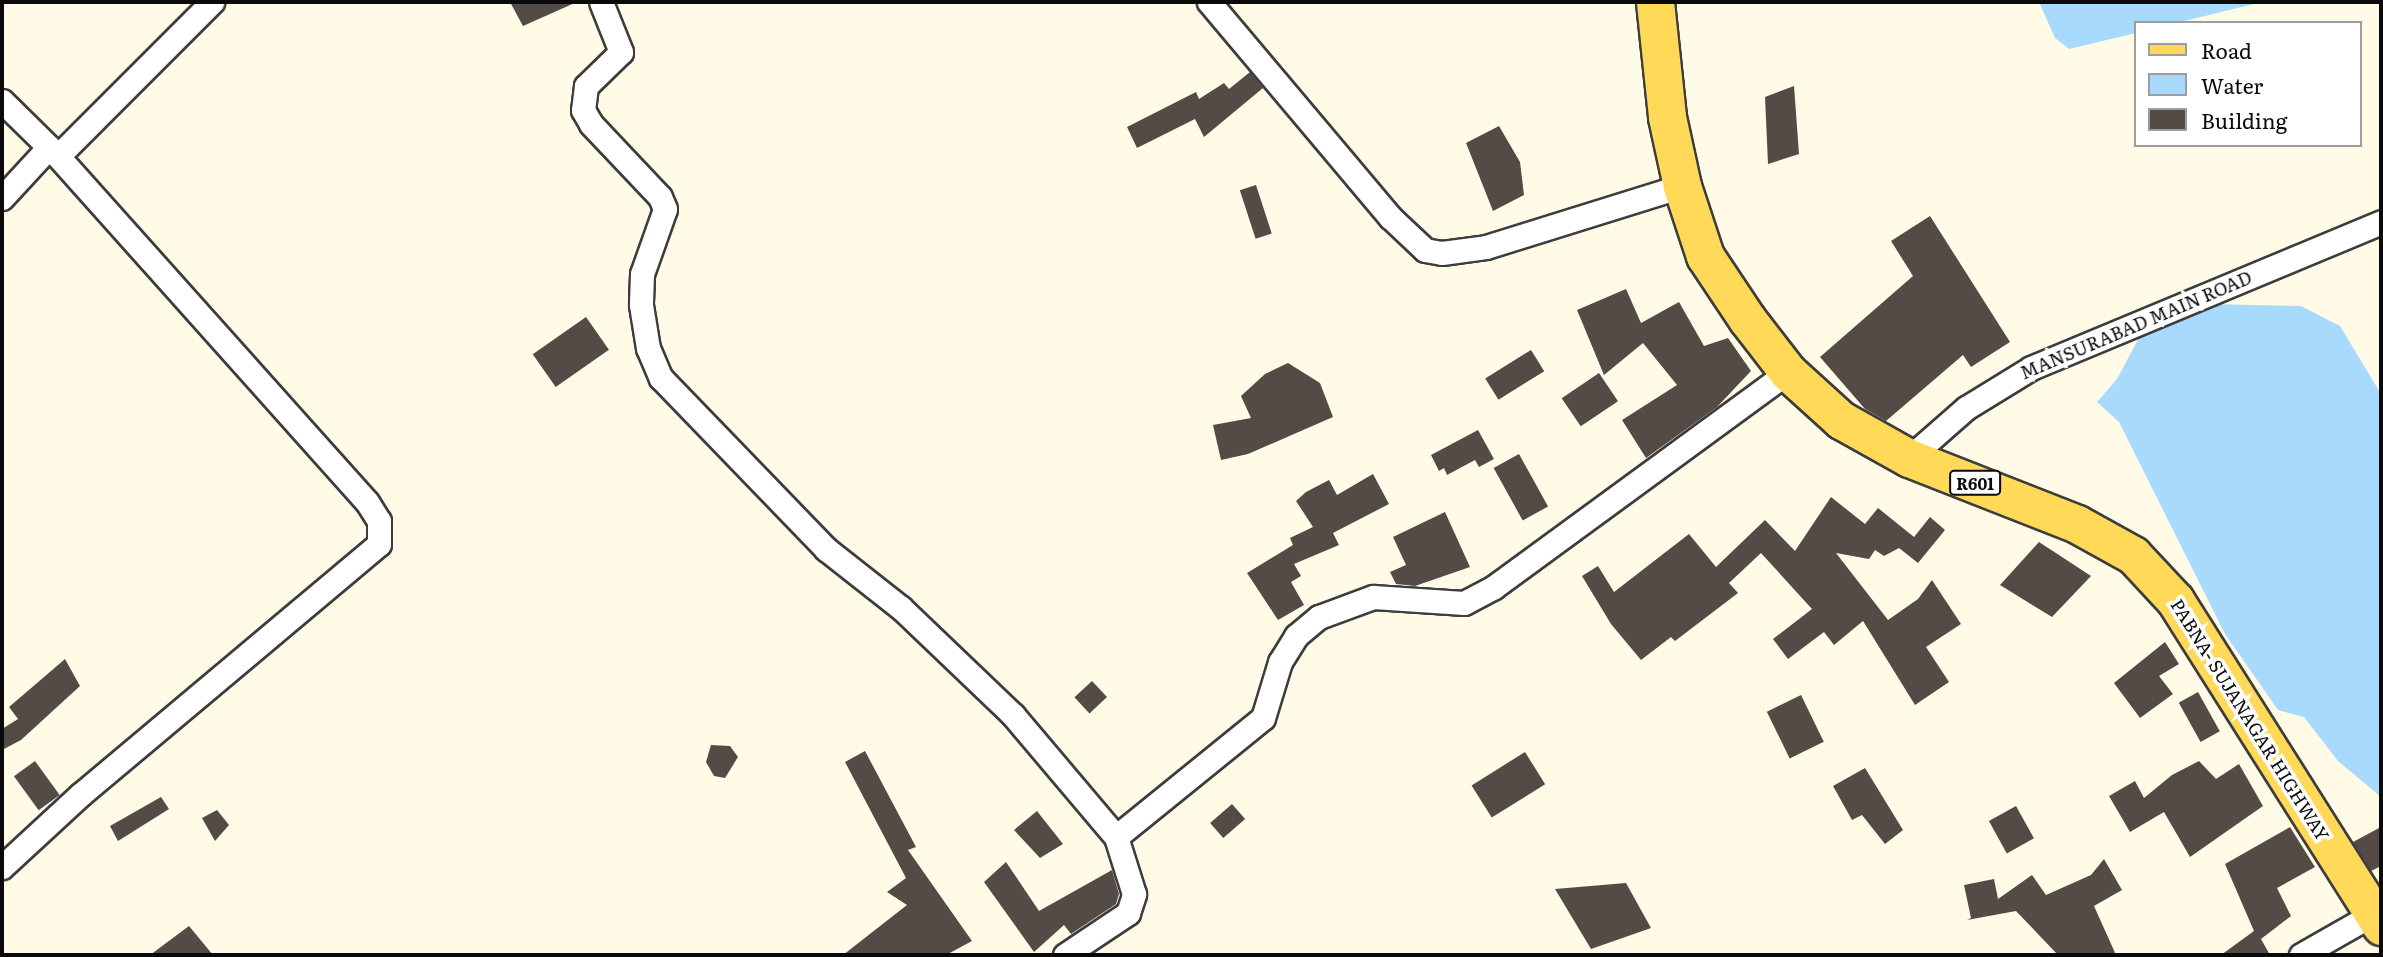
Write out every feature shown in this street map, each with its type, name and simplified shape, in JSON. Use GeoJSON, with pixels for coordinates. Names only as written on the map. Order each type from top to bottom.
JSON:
{"type":"FeatureCollection","features":[{"type":"Feature","properties":{"kind":"main road","name":"PABNA- SUJANAGAR HIGHWAY"},"geometry":{"type":"LineString","coordinates":[[1655,2],[1667,117],[1682,186],[1705,256],[1788,372],[1841,420],[1909,458],[2077,524],[2133,555],[2175,600],[2376,907]]}},
{"type":"Feature","properties":{"kind":"street"},"geometry":{"type":"LineString","coordinates":[[2,198],[212,2]]}},
{"type":"Feature","properties":{"kind":"street"},"geometry":{"type":"LineString","coordinates":[[601,2],[621,52],[586,86],[583,110],[591,124],[660,197],[664,209],[642,274],[641,305],[648,348],[661,379],[826,549],[901,608],[1013,715],[1116,837],[1134,894],[1128,913],[1065,955]]}},
{"type":"Feature","properties":{"kind":"street"},"geometry":{"type":"LineString","coordinates":[[1209,2],[1390,217],[1425,250],[1486,247],[1682,186]]}},
{"type":"Feature","properties":{"kind":"street"},"geometry":{"type":"LineString","coordinates":[[2,101],[53,151],[367,502],[379,521],[379,544],[80,795],[2,867]]}},
{"type":"Feature","properties":{"kind":"street","name":"MANSURABAD MAIN ROAD"},"geometry":{"type":"LineString","coordinates":[[1909,458],[1966,408],[2031,368],[2381,222]]}},
{"type":"Feature","properties":{"kind":"street"},"geometry":{"type":"LineString","coordinates":[[1116,837],[1263,718],[1280,662],[1296,636],[1319,617],[1373,597],[1464,603],[1484,592],[1788,372]]}},
{"type":"Feature","properties":{"kind":"street"},"geometry":{"type":"LineString","coordinates":[[2301,955],[2376,907]]}},
{"type":"Feature","properties":{"kind":"water"},"geometry":{"type":"Polygon","coordinates":[[[2039,2],[2262,2],[2184,21],[2134,21],[2134,33],[2069,49],[2055,38],[2039,2]]]}},
{"type":"Feature","properties":{"kind":"water"},"geometry":{"type":"Polygon","coordinates":[[[2208,304],[2301,306],[2340,326],[2381,394],[2381,797],[2338,761],[2304,717],[2278,710],[2225,634],[2119,422],[2097,402],[2117,379],[2141,334],[2208,304]]]}},
{"type":"Feature","properties":{"kind":"building"},"geometry":{"type":"Polygon","coordinates":[[[510,2],[577,2],[523,26],[510,2]]]}},
{"type":"Feature","properties":{"kind":"building"},"geometry":{"type":"Polygon","coordinates":[[[1250,72],[1263,88],[1204,137],[1195,119],[1137,148],[1127,127],[1196,92],[1199,99],[1224,83],[1229,89],[1250,72]]]}},
{"type":"Feature","properties":{"kind":"building"},"geometry":{"type":"Polygon","coordinates":[[[1794,86],[1799,154],[1768,164],[1765,97],[1794,86]]]}},
{"type":"Feature","properties":{"kind":"building"},"geometry":{"type":"Polygon","coordinates":[[[1499,126],[1520,162],[1524,195],[1493,211],[1466,143],[1499,126]]]}},
{"type":"Feature","properties":{"kind":"building"},"geometry":{"type":"Polygon","coordinates":[[[1256,185],[1272,234],[1256,239],[1240,190],[1256,185]]]}},
{"type":"Feature","properties":{"kind":"building"},"geometry":{"type":"Polygon","coordinates":[[[1930,216],[2010,342],[1971,367],[1963,355],[1886,421],[1865,409],[1820,357],[1913,276],[1891,241],[1930,216]]]}},
{"type":"Feature","properties":{"kind":"building"},"geometry":{"type":"Polygon","coordinates":[[[1626,289],[1641,323],[1679,302],[1704,346],[1728,338],[1751,371],[1717,407],[1646,458],[1622,420],[1677,385],[1643,343],[1604,375],[1577,310],[1626,289]]]}},
{"type":"Feature","properties":{"kind":"building"},"geometry":{"type":"Polygon","coordinates":[[[586,317],[609,350],[556,387],[533,354],[586,317]]]}},
{"type":"Feature","properties":{"kind":"building"},"geometry":{"type":"Polygon","coordinates":[[[1531,350],[1544,371],[1498,400],[1485,379],[1531,350]]]}},
{"type":"Feature","properties":{"kind":"building"},"geometry":{"type":"Polygon","coordinates":[[[1288,363],[1320,383],[1333,417],[1248,454],[1221,460],[1213,425],[1251,418],[1241,396],[1265,374],[1288,363]]]}},
{"type":"Feature","properties":{"kind":"building"},"geometry":{"type":"Polygon","coordinates":[[[1599,373],[1618,401],[1581,426],[1562,398],[1599,373]]]}},
{"type":"Feature","properties":{"kind":"building"},"geometry":{"type":"Polygon","coordinates":[[[1478,430],[1494,459],[1479,467],[1475,460],[1447,475],[1444,468],[1439,471],[1431,455],[1478,430]]]}},
{"type":"Feature","properties":{"kind":"building"},"geometry":{"type":"Polygon","coordinates":[[[1519,454],[1548,506],[1523,521],[1494,468],[1519,454]]]}},
{"type":"Feature","properties":{"kind":"building"},"geometry":{"type":"Polygon","coordinates":[[[1373,474],[1389,504],[1333,533],[1339,545],[1294,564],[1301,576],[1291,582],[1304,605],[1278,620],[1247,573],[1293,545],[1290,538],[1313,527],[1296,501],[1306,492],[1329,480],[1337,495],[1373,474]]]}},
{"type":"Feature","properties":{"kind":"building"},"geometry":{"type":"Polygon","coordinates":[[[1831,497],[1865,524],[1878,508],[1914,537],[1930,517],[1945,530],[1918,563],[1899,548],[1884,556],[1875,550],[1869,559],[1836,553],[1888,620],[1918,599],[1932,580],[1961,624],[1926,647],[1949,682],[1915,705],[1863,621],[1834,645],[1824,632],[1788,659],[1773,639],[1812,609],[1761,553],[1729,583],[1738,593],[1675,641],[1671,637],[1641,660],[1611,624],[1582,576],[1598,566],[1614,592],[1689,534],[1716,567],[1765,520],[1795,551],[1831,497]]]}},
{"type":"Feature","properties":{"kind":"building"},"geometry":{"type":"Polygon","coordinates":[[[1445,512],[1470,567],[1415,586],[1396,584],[1390,572],[1406,565],[1393,537],[1445,512]]]}},
{"type":"Feature","properties":{"kind":"building"},"geometry":{"type":"Polygon","coordinates":[[[2039,542],[2091,576],[2052,617],[2000,585],[2039,542]]]}},
{"type":"Feature","properties":{"kind":"building"},"geometry":{"type":"Polygon","coordinates":[[[2165,642],[2179,664],[2159,676],[2173,694],[2140,718],[2114,683],[2165,642]]]}},
{"type":"Feature","properties":{"kind":"building"},"geometry":{"type":"Polygon","coordinates":[[[65,659],[80,686],[21,740],[2,750],[2,729],[18,719],[9,707],[65,659]]]}},
{"type":"Feature","properties":{"kind":"building"},"geometry":{"type":"Polygon","coordinates":[[[1092,681],[1107,697],[1089,713],[1074,697],[1092,681]]]}},
{"type":"Feature","properties":{"kind":"building"},"geometry":{"type":"Polygon","coordinates":[[[2198,692],[2220,731],[2201,742],[2179,703],[2198,692]]]}},
{"type":"Feature","properties":{"kind":"building"},"geometry":{"type":"Polygon","coordinates":[[[1801,695],[1824,742],[1790,758],[1767,712],[1801,695]]]}},
{"type":"Feature","properties":{"kind":"building"},"geometry":{"type":"Polygon","coordinates":[[[711,745],[730,746],[738,757],[725,778],[714,776],[706,762],[711,745]]]}},
{"type":"Feature","properties":{"kind":"building"},"geometry":{"type":"Polygon","coordinates":[[[865,751],[916,847],[908,850],[972,941],[946,955],[843,955],[907,905],[887,892],[906,878],[845,762],[865,751]]]}},
{"type":"Feature","properties":{"kind":"building"},"geometry":{"type":"Polygon","coordinates":[[[1525,752],[1545,784],[1492,818],[1472,785],[1525,752]]]}},
{"type":"Feature","properties":{"kind":"building"},"geometry":{"type":"Polygon","coordinates":[[[35,761],[60,795],[39,810],[14,776],[35,761]]]}},
{"type":"Feature","properties":{"kind":"building"},"geometry":{"type":"Polygon","coordinates":[[[2199,761],[2216,779],[2239,764],[2263,806],[2190,857],[2164,812],[2130,832],[2109,796],[2135,781],[2144,798],[2172,775],[2199,761]]]}},
{"type":"Feature","properties":{"kind":"building"},"geometry":{"type":"Polygon","coordinates":[[[1865,768],[1903,830],[1885,844],[1862,815],[1852,820],[1833,786],[1865,768]]]}},
{"type":"Feature","properties":{"kind":"building"},"geometry":{"type":"Polygon","coordinates":[[[161,797],[169,809],[118,841],[110,826],[161,797]]]}},
{"type":"Feature","properties":{"kind":"building"},"geometry":{"type":"Polygon","coordinates":[[[1232,804],[1245,819],[1223,838],[1210,823],[1232,804]]]}},
{"type":"Feature","properties":{"kind":"building"},"geometry":{"type":"Polygon","coordinates":[[[2016,806],[2034,838],[2007,853],[1989,821],[2016,806]]]}},
{"type":"Feature","properties":{"kind":"building"},"geometry":{"type":"Polygon","coordinates":[[[217,810],[229,825],[215,841],[202,818],[217,810]]]}},
{"type":"Feature","properties":{"kind":"building"},"geometry":{"type":"Polygon","coordinates":[[[1037,811],[1063,844],[1040,858],[1014,830],[1037,811]]]}},
{"type":"Feature","properties":{"kind":"building"},"geometry":{"type":"Polygon","coordinates":[[[2290,827],[2315,867],[2277,888],[2291,916],[2261,939],[2270,955],[2221,955],[2254,931],[2225,864],[2290,827]]]}},
{"type":"Feature","properties":{"kind":"building"},"geometry":{"type":"Polygon","coordinates":[[[2381,827],[2381,866],[2371,871],[2353,842],[2381,827]]]}},
{"type":"Feature","properties":{"kind":"building"},"geometry":{"type":"Polygon","coordinates":[[[2104,859],[2122,890],[2094,906],[2116,955],[2058,955],[2016,911],[1967,920],[1971,918],[1964,885],[1994,879],[1998,899],[2032,875],[2046,895],[2091,875],[2104,859]]]}},
{"type":"Feature","properties":{"kind":"building"},"geometry":{"type":"Polygon","coordinates":[[[1006,862],[1039,911],[1112,870],[1119,894],[1116,904],[1071,934],[1064,925],[1034,952],[984,882],[1006,862]]]}},
{"type":"Feature","properties":{"kind":"building"},"geometry":{"type":"Polygon","coordinates":[[[1626,883],[1651,928],[1591,949],[1555,889],[1626,883]]]}},
{"type":"Feature","properties":{"kind":"building"},"geometry":{"type":"Polygon","coordinates":[[[189,926],[213,955],[150,955],[189,926]]]}}]}
